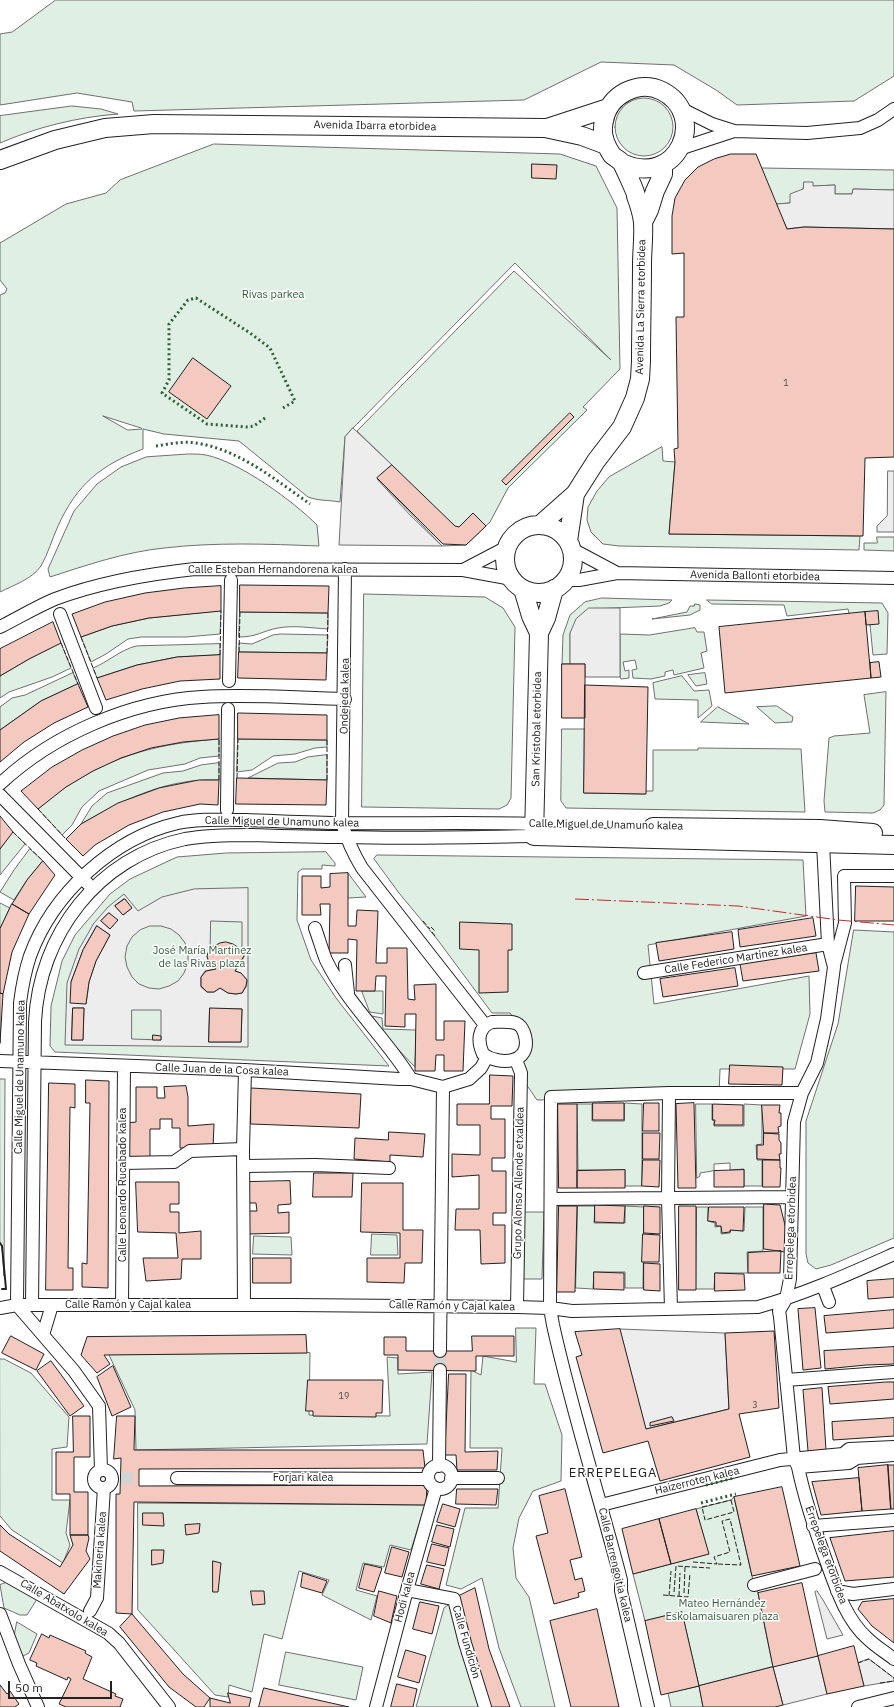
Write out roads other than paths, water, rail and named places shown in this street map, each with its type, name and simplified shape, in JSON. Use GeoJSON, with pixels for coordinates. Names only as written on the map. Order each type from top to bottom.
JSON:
{"type":"FeatureCollection","features":[{"type":"Feature","properties":{"kind":"street","name":"Avenida Ibarra etorbidea"},"geometry":{"type":"LineString","coordinates":[[0,160],[55,140],[105,128],[154,124],[545,128],[582,136],[606,145],[613,155],[622,163],[642,169],[653,168],[672,158],[679,149],[684,136],[685,122],[680,108],[673,98],[662,91],[650,87],[638,87],[626,91],[615,98],[608,108],[545,128]]}},
{"type":"Feature","properties":{"kind":"street"},"geometry":{"type":"LineString","coordinates":[[606,145],[603,133],[604,120],[608,108]]}},
{"type":"Feature","properties":{"kind":"street","name":"Avenida Ibarra etorbidea"},"geometry":{"type":"LineString","coordinates":[[680,108],[712,124],[734,131]]}},
{"type":"Feature","properties":{"kind":"street"},"geometry":{"type":"LineString","coordinates":[[734,131],[807,133],[860,128],[878,120],[894,109]]}},
{"type":"Feature","properties":{"kind":"street","name":"Avenida Ibarra etorbidea"},"geometry":{"type":"LineString","coordinates":[[679,149],[734,131]]}},
{"type":"Feature","properties":{"kind":"street","name":"Avenida La Sierra etorbidea"},"geometry":{"type":"LineString","coordinates":[[540,525],[575,494],[596,461],[622,427],[635,398],[640,379],[643,222],[636,194],[622,163]]}},
{"type":"Feature","properties":{"kind":"street","name":"Avenida La Sierra etorbidea"},"geometry":{"type":"LineString","coordinates":[[643,222],[663,174],[663,164]]}},
{"type":"Feature","properties":{"kind":"street","name":"Avenida La Sierra etorbidea"},"geometry":{"type":"LineString","coordinates":[[570,545],[575,494]]}},
{"type":"Feature","properties":{"kind":"street"},"geometry":{"type":"LineString","coordinates":[[540,525],[556,529],[570,545],[573,560],[571,571],[560,585],[544,593],[533,592],[517,584],[507,569],[505,558],[507,547],[512,538],[529,526],[540,525]]}},
{"type":"Feature","properties":{"kind":"street","name":"Avenida Ballonti etorbidea"},"geometry":{"type":"LineString","coordinates":[[570,545],[617,574]]}},
{"type":"Feature","properties":{"kind":"street"},"geometry":{"type":"LineString","coordinates":[[462,570],[507,547]]}},
{"type":"Feature","properties":{"kind":"street","name":"Calle Esteban Hernandorena kalea"},"geometry":{"type":"LineString","coordinates":[[0,627],[54,600],[93,587],[159,573],[195,569],[462,570],[517,584]]}},
{"type":"Feature","properties":{"kind":"street","name":"Ondejeda kalea"},"geometry":{"type":"LineString","coordinates":[[342,823],[345,699],[345,569]]}},
{"type":"Feature","properties":{"kind":"street","name":"Avenida Ballonti etorbidea"},"geometry":{"type":"LineString","coordinates":[[560,585],[579,580],[617,574],[894,578]]}},
{"type":"Feature","properties":{"kind":"street"},"geometry":{"type":"LineString","coordinates":[[229,682],[231,580]]}},
{"type":"Feature","properties":{"kind":"street","name":"San Kristobal etorbidea"},"geometry":{"type":"LineString","coordinates":[[517,584],[539,633]]}},
{"type":"Feature","properties":{"kind":"street","name":"San Kristobal etorbidea"},"geometry":{"type":"LineString","coordinates":[[534,830],[539,633],[560,585]]}},
{"type":"Feature","properties":{"kind":"street"},"geometry":{"type":"LineString","coordinates":[[60,614],[96,708]]}},
{"type":"Feature","properties":{"kind":"street"},"geometry":{"type":"LineString","coordinates":[[0,784],[23,765],[60,740],[101,720],[137,708],[170,700],[201,697],[345,699]]}},
{"type":"Feature","properties":{"kind":"street"},"geometry":{"type":"LineString","coordinates":[[227,810],[228,709]]}},
{"type":"Feature","properties":{"kind":"street"},"geometry":{"type":"LineString","coordinates":[[0,795],[92,889]]}},
{"type":"Feature","properties":{"kind":"street","name":"Calle Miguel de Unamuno kalea"},"geometry":{"type":"LineString","coordinates":[[17,1305],[20,1003],[24,974],[31,954],[58,904],[82,878],[124,845],[153,832],[178,824],[201,820],[227,820],[534,830],[894,845]]}},
{"type":"Feature","properties":{"kind":"street"},"geometry":{"type":"LineString","coordinates":[[342,823],[352,853],[362,868],[485,1025]]}},
{"type":"Feature","properties":{"kind":"street","name":"Calle Miguel de Unamuno kalea"},"geometry":{"type":"LineString","coordinates":[[32,1305],[36,1010],[39,988],[46,964],[56,939],[70,914],[92,889],[128,862],[168,844],[187,839],[226,835],[346,837],[534,830],[812,829],[894,833]]}},
{"type":"Feature","properties":{"kind":"street","name":"Errepelega etorbidea"},"geometry":{"type":"LineString","coordinates":[[823,843],[828,944],[834,967],[827,1019],[817,1063],[802,1093],[794,1122],[790,1279],[786,1299],[779,1311],[796,1462],[813,1526],[837,1591],[846,1609],[859,1629],[867,1638],[894,1659]]}},
{"type":"Feature","properties":{"kind":"street"},"geometry":{"type":"LineString","coordinates":[[834,967],[845,923],[844,876],[894,876]]}},
{"type":"Feature","properties":{"kind":"street"},"geometry":{"type":"LineString","coordinates":[[315,928],[326,960],[349,997],[403,1065],[411,1079]]}},
{"type":"Feature","properties":{"kind":"street","name":"Calle Federico Martínez kalea"},"geometry":{"type":"LineString","coordinates":[[644,973],[828,944]]}},
{"type":"Feature","properties":{"kind":"street"},"geometry":{"type":"LineString","coordinates":[[345,965],[349,997]]}},
{"type":"Feature","properties":{"kind":"street"},"geometry":{"type":"LineString","coordinates":[[492,1022],[519,1024],[524,1031],[526,1040],[525,1050],[521,1056],[516,1060],[497,1061],[482,1054],[479,1040],[480,1031],[485,1025],[492,1022]]}},
{"type":"Feature","properties":{"kind":"street"},"geometry":{"type":"LineString","coordinates":[[440,1351],[443,1087],[469,1079],[481,1068],[487,1057]]}},
{"type":"Feature","properties":{"kind":"street","name":"Grupo Alonso Allende etxaldea"},"geometry":{"type":"LineString","coordinates":[[516,1060],[521,1073],[517,1307]]}},
{"type":"Feature","properties":{"kind":"street","name":"Calle Juan de la Cosa kalea"},"geometry":{"type":"LineString","coordinates":[[0,1061],[245,1070],[411,1079],[443,1087]]}},
{"type":"Feature","properties":{"kind":"street","name":"Calle Leonardo Rucabado kalea"},"geometry":{"type":"LineString","coordinates":[[122,1305],[124,1066]]}},
{"type":"Feature","properties":{"kind":"street"},"geometry":{"type":"LineString","coordinates":[[244,1305],[243,1149],[245,1070]]}},
{"type":"Feature","properties":{"kind":"street"},"geometry":{"type":"LineString","coordinates":[[671,1309],[668,1198],[669,1093],[802,1093]]}},
{"type":"Feature","properties":{"kind":"street","name":"Calle Barrengoitia kalea"},"geometry":{"type":"LineString","coordinates":[[648,1707],[621,1591],[621,1580],[580,1433],[558,1347],[550,1308],[552,1199],[551,1097],[669,1093]]}},
{"type":"Feature","properties":{"kind":"street"},"geometry":{"type":"LineString","coordinates":[[123,1163],[174,1162],[190,1151],[243,1149]]}},
{"type":"Feature","properties":{"kind":"street"},"geometry":{"type":"LineString","coordinates":[[244,1166],[315,1165],[389,1168]]}},
{"type":"Feature","properties":{"kind":"street"},"geometry":{"type":"LineString","coordinates":[[552,1199],[792,1197]]}},
{"type":"Feature","properties":{"kind":"street","name":"Calle Ramón y Cajal kalea"},"geometry":{"type":"LineString","coordinates":[[0,1308],[17,1305],[441,1306],[550,1308],[572,1311],[758,1307],[823,1286],[894,1254]]}},
{"type":"Feature","properties":{"kind":"street"},"geometry":{"type":"LineString","coordinates":[[823,1286],[829,1302]]}},
{"type":"Feature","properties":{"kind":"street"},"geometry":{"type":"LineString","coordinates":[[17,1305],[74,1371],[99,1406],[101,1470]]}},
{"type":"Feature","properties":{"kind":"street"},"geometry":{"type":"LineString","coordinates":[[43,1335],[52,1305]]}},
{"type":"Feature","properties":{"kind":"street"},"geometry":{"type":"LineString","coordinates":[[439,1466],[440,1370]]}},
{"type":"Feature","properties":{"kind":"street"},"geometry":{"type":"LineString","coordinates":[[786,1380],[894,1372]]}},
{"type":"Feature","properties":{"kind":"street"},"geometry":{"type":"LineString","coordinates":[[796,1462],[843,1454],[849,1450],[894,1447]]}},
{"type":"Feature","properties":{"kind":"street"},"geometry":{"type":"LineString","coordinates":[[796,1462],[849,1463],[857,1458],[894,1455]]}},
{"type":"Feature","properties":{"kind":"street","name":"Haizerroten kalea"},"geometry":{"type":"LineString","coordinates":[[601,1505],[780,1460],[796,1462]]}},
{"type":"Feature","properties":{"kind":"street"},"geometry":{"type":"LineString","coordinates":[[439,1466],[447,1468],[452,1478],[446,1487],[432,1484],[431,1470],[439,1466]]}},
{"type":"Feature","properties":{"kind":"street"},"geometry":{"type":"LineString","coordinates":[[101,1470],[109,1472],[116,1478],[104,1488],[96,1485],[94,1479],[96,1474],[101,1470]]}},
{"type":"Feature","properties":{"kind":"street","name":"Forjari kalea"},"geometry":{"type":"LineString","coordinates":[[177,1478],[432,1484]]}},
{"type":"Feature","properties":{"kind":"street"},"geometry":{"type":"LineString","coordinates":[[452,1478],[498,1478]]}},
{"type":"Feature","properties":{"kind":"street","name":"Hodi kalea"},"geometry":{"type":"LineString","coordinates":[[376,1707],[407,1590],[432,1484]]}},
{"type":"Feature","properties":{"kind":"street","name":"Makineria kalea"},"geometry":{"type":"LineString","coordinates":[[90,1611],[97,1598],[104,1488]]}},
{"type":"Feature","properties":{"kind":"street"},"geometry":{"type":"LineString","coordinates":[[813,1526],[894,1520]]}},
{"type":"Feature","properties":{"kind":"street"},"geometry":{"type":"LineString","coordinates":[[754,1585],[815,1569]]}},
{"type":"Feature","properties":{"kind":"street","name":"Calle Abatxolo kalea"},"geometry":{"type":"LineString","coordinates":[[0,1572],[108,1633],[119,1643],[169,1707]]}},
{"type":"Feature","properties":{"kind":"street"},"geometry":{"type":"LineString","coordinates":[[837,1591],[853,1594],[894,1589]]}},
{"type":"Feature","properties":{"kind":"street","name":"Calle Fundición"},"geometry":{"type":"LineString","coordinates":[[407,1590],[454,1599],[464,1643],[485,1707]]}},
{"type":"Feature","properties":{"kind":"street"},"geometry":{"type":"LineString","coordinates":[[0,1614],[18,1664],[38,1707]]}},
{"type":"Feature","properties":{"kind":"street"},"geometry":{"type":"LineString","coordinates":[[858,1707],[894,1698]]}},
{"type":"Feature","properties":{"kind":"tunnel"},"geometry":{"type":"LineString","coordinates":[[440,1351],[440,1370]]}},
{"type":"Feature","properties":{"kind":"tunnel"},"geometry":{"type":"LineString","coordinates":[[121,1478],[139,1478]]}},
{"type":"Feature","properties":{"kind":"district","name":"ERREPELEGA"},"geometry":{"type":"Point","coordinates":[613,1473]}},
{"type":"Feature","properties":{"kind":"park label","name":"Rivas parkea"},"geometry":{"type":"Point","coordinates":[273,295]}},
{"type":"Feature","properties":{"kind":"park label","name":"José María Martinez de las Rivas plaza"},"geometry":{"type":"Point","coordinates":[202,957]}},
{"type":"Feature","properties":{"kind":"park label","name":"Mateo Hernández Eskolamaisuaren plaza"},"geometry":{"type":"Point","coordinates":[722,1610]}}]}
